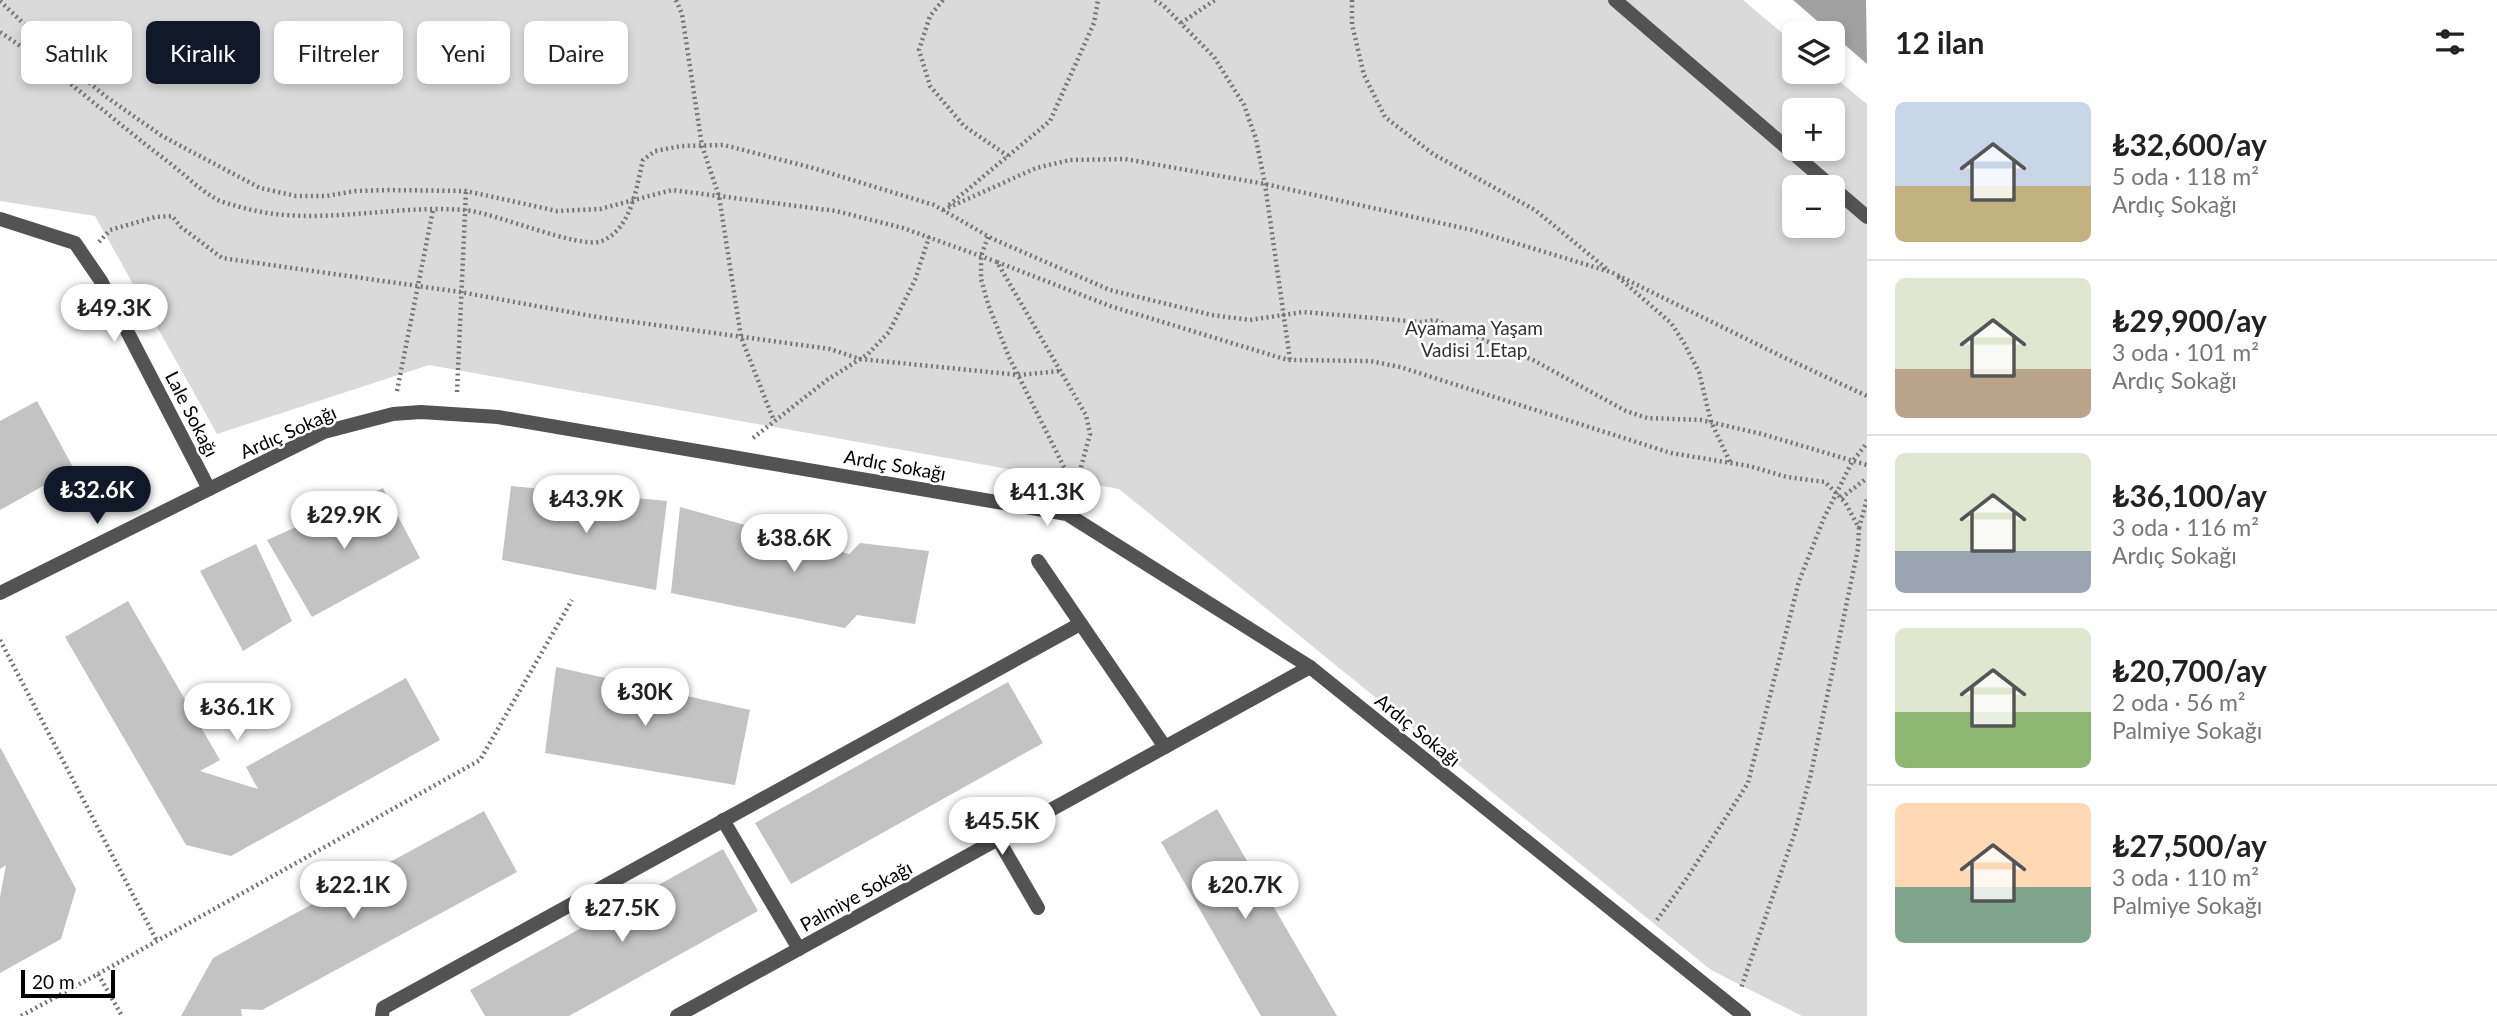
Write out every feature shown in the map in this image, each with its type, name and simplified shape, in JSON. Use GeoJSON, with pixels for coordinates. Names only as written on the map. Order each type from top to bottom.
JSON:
{"type":"FeatureCollection","features":[{"type":"Feature","properties":{"kind":"street"},"geometry":{"type":"LineString","coordinates":[[1615,0],[1867,217]]}},
{"type":"Feature","properties":{"kind":"street","name":"Lale Sokağı"},"geometry":{"type":"LineString","coordinates":[[0,219],[75,243],[102,281],[209,489]]}},
{"type":"Feature","properties":{"kind":"street","name":"Ardıç Sokağı"},"geometry":{"type":"LineString","coordinates":[[0,593],[324,432],[393,414],[421,412],[498,417],[1067,514],[1310,667],[1739,1013]]}},
{"type":"Feature","properties":{"kind":"street"},"geometry":{"type":"LineString","coordinates":[[1038,561],[1166,747]]}},
{"type":"Feature","properties":{"kind":"street"},"geometry":{"type":"LineString","coordinates":[[382,1016],[383,1008],[1080,624]]}},
{"type":"Feature","properties":{"kind":"street","name":"Palmiye Sokağı"},"geometry":{"type":"LineString","coordinates":[[677,1016],[1310,667]]}},
{"type":"Feature","properties":{"kind":"street"},"geometry":{"type":"LineString","coordinates":[[723,820],[799,949]]}},
{"type":"Feature","properties":{"kind":"street"},"geometry":{"type":"LineString","coordinates":[[998,839],[1038,908]]}},
{"type":"Feature","properties":{"kind":"path"},"geometry":{"type":"LineString","coordinates":[[676,0],[682,14],[702,146],[719,196],[741,337],[774,421]]}},
{"type":"Feature","properties":{"kind":"path"},"geometry":{"type":"LineString","coordinates":[[943,0],[930,16],[919,50],[930,86],[964,126],[1008,156]]}},
{"type":"Feature","properties":{"kind":"path"},"geometry":{"type":"LineString","coordinates":[[943,210],[1050,121],[1094,23],[1098,0]]}},
{"type":"Feature","properties":{"kind":"path"},"geometry":{"type":"LineString","coordinates":[[1154,0],[1214,57],[1244,105],[1256,139],[1265,184],[1290,360]]}},
{"type":"Feature","properties":{"kind":"path"},"geometry":{"type":"LineString","coordinates":[[1181,23],[1215,0]]}},
{"type":"Feature","properties":{"kind":"path"},"geometry":{"type":"LineString","coordinates":[[1352,0],[1352,24],[1364,75],[1385,117],[1433,154],[1535,210],[1671,323],[1699,372],[1711,422],[1731,464]]}},
{"type":"Feature","properties":{"kind":"path"},"geometry":{"type":"LineString","coordinates":[[0,1],[105,96],[162,136],[260,188],[306,196],[388,190],[466,191],[557,211],[600,209],[659,191],[672,190],[836,211],[903,228],[1111,306],[1249,350],[1290,360],[1370,360],[1400,367],[1671,453],[1787,477],[1825,482],[1839,496],[1859,528]]}},
{"type":"Feature","properties":{"kind":"path"},"geometry":{"type":"LineString","coordinates":[[0,32],[44,62],[214,199],[251,211],[296,216],[387,210],[465,210],[569,239],[598,243],[614,235],[623,223],[633,201],[643,160],[655,151],[681,146],[724,145],[813,168],[933,205],[988,237],[1110,290],[1212,315],[1250,320],[1303,312],[1435,320],[1533,360],[1626,411],[1647,418],[1711,422],[1867,465]]}},
{"type":"Feature","properties":{"kind":"path"},"geometry":{"type":"LineString","coordinates":[[943,210],[1036,169],[1070,160],[1125,159],[1265,184],[1472,230],[1611,272],[1867,396]]}},
{"type":"Feature","properties":{"kind":"path"},"geometry":{"type":"LineString","coordinates":[[456,414],[466,191]]}},
{"type":"Feature","properties":{"kind":"path"},"geometry":{"type":"LineString","coordinates":[[393,414],[433,210]]}},
{"type":"Feature","properties":{"kind":"path"},"geometry":{"type":"LineString","coordinates":[[85,257],[110,230],[155,217],[172,216],[181,227],[222,258],[460,292],[597,317],[830,349],[860,359],[1019,375],[1060,371]]}},
{"type":"Feature","properties":{"kind":"path"},"geometry":{"type":"LineString","coordinates":[[729,456],[827,380],[860,359],[889,332],[915,280],[929,237]]}},
{"type":"Feature","properties":{"kind":"path"},"geometry":{"type":"LineString","coordinates":[[988,237],[981,256],[981,279],[988,304],[1066,471],[1067,514]]}},
{"type":"Feature","properties":{"kind":"path"},"geometry":{"type":"LineString","coordinates":[[997,262],[1086,415],[1090,434],[1067,514]]}},
{"type":"Feature","properties":{"kind":"path"},"geometry":{"type":"LineString","coordinates":[[1644,938],[1687,878],[1748,783],[1800,581],[1824,518],[1839,496],[1852,462],[1867,443]]}},
{"type":"Feature","properties":{"kind":"path"},"geometry":{"type":"LineString","coordinates":[[1839,496],[1867,478]]}},
{"type":"Feature","properties":{"kind":"path"},"geometry":{"type":"LineString","coordinates":[[1739,1013],[1810,778],[1867,499]]}},
{"type":"Feature","properties":{"kind":"path"},"geometry":{"type":"LineString","coordinates":[[1858,541],[1867,543]]}},
{"type":"Feature","properties":{"kind":"path"},"geometry":{"type":"LineString","coordinates":[[21,1016],[480,760],[572,600]]}},
{"type":"Feature","properties":{"kind":"path"},"geometry":{"type":"LineString","coordinates":[[0,640],[157,941]]}},
{"type":"Feature","properties":{"kind":"path"},"geometry":{"type":"LineString","coordinates":[[98,974],[122,1016]]}},
{"type":"Feature","properties":{"kind":"green space","name":"Ayamama Yaşam Vadisi 1.Etap"},"geometry":{"type":"Polygon","coordinates":[[[0,0],[1743,0],[1782,33],[1782,84],[1843,84],[1867,104],[1867,1016],[1802,1016],[1711,970],[1119,489],[429,365],[217,434],[95,216],[0,201],[0,0]]]}},
{"type":"Feature","properties":{"kind":"shaded area"},"geometry":{"type":"Polygon","coordinates":[[[1793,0],[1866,0],[1867,64],[1845,45],[1845,21],[1817,21],[1793,0]]]}},
{"type":"Feature","properties":{"kind":"building"},"geometry":{"type":"Polygon","coordinates":[[[37,401],[74,469],[0,510],[0,421],[37,401]]]}},
{"type":"Feature","properties":{"kind":"building"},"geometry":{"type":"Polygon","coordinates":[[[511,486],[667,501],[656,590],[502,560],[511,486]]]}},
{"type":"Feature","properties":{"kind":"building"},"geometry":{"type":"Polygon","coordinates":[[[383,488],[420,558],[312,617],[267,540],[383,488]]]}},
{"type":"Feature","properties":{"kind":"building"},"geometry":{"type":"Polygon","coordinates":[[[680,507],[849,554],[860,543],[929,551],[915,624],[857,615],[845,628],[671,593],[680,507]]]}},
{"type":"Feature","properties":{"kind":"building"},"geometry":{"type":"Polygon","coordinates":[[[256,544],[292,621],[243,651],[200,571],[256,544]]]}},
{"type":"Feature","properties":{"kind":"building"},"geometry":{"type":"Polygon","coordinates":[[[128,601],[220,760],[200,771],[258,789],[246,767],[406,678],[440,740],[231,856],[186,845],[65,637],[128,601]]]}},
{"type":"Feature","properties":{"kind":"building"},"geometry":{"type":"Polygon","coordinates":[[[556,667],[750,710],[735,785],[545,753],[556,667]]]}},
{"type":"Feature","properties":{"kind":"building"},"geometry":{"type":"Polygon","coordinates":[[[1008,682],[1043,743],[791,884],[755,823],[1008,682]]]}},
{"type":"Feature","properties":{"kind":"building"},"geometry":{"type":"Polygon","coordinates":[[[0,747],[76,889],[61,939],[0,973],[0,897],[6,865],[0,869],[0,747]]]}},
{"type":"Feature","properties":{"kind":"building"},"geometry":{"type":"Polygon","coordinates":[[[1217,809],[1337,1016],[1261,1016],[1161,842],[1217,809]]]}},
{"type":"Feature","properties":{"kind":"building"},"geometry":{"type":"Polygon","coordinates":[[[484,811],[517,872],[262,1010],[241,1009],[242,1016],[181,1016],[213,958],[484,811]]]}},
{"type":"Feature","properties":{"kind":"building"},"geometry":{"type":"Polygon","coordinates":[[[723,849],[758,911],[569,1016],[485,1016],[470,990],[723,849]]]}}]}
